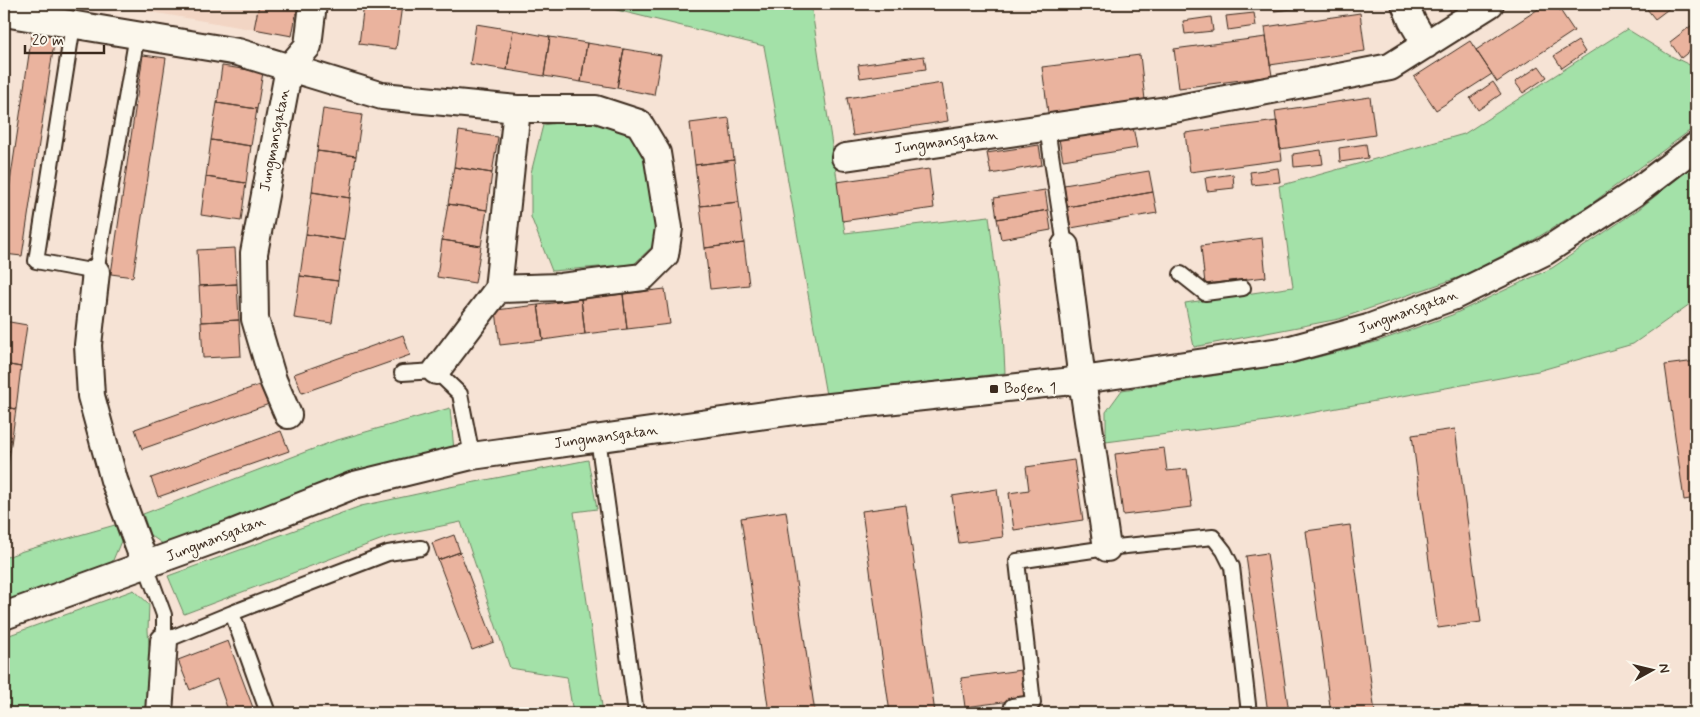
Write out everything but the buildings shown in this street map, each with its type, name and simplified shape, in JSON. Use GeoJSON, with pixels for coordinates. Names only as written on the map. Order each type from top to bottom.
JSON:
{"type":"FeatureCollection","features":[{"type":"Feature","properties":{"kind":"street","name":"Jungmansgatan"},"geometry":{"type":"LineString","coordinates":[[288,415],[273,380],[256,319],[254,253],[289,68],[308,46],[313,4]]}},
{"type":"Feature","properties":{"kind":"street"},"geometry":{"type":"LineString","coordinates":[[1405,4],[1412,21],[1426,45]]}},
{"type":"Feature","properties":{"kind":"street","name":"Jungmansgatan"},"geometry":{"type":"LineString","coordinates":[[845,157],[1174,109],[1390,67],[1490,4]]}},
{"type":"Feature","properties":{"kind":"street","name":"Jungmansgatan"},"geometry":{"type":"LineString","coordinates":[[10,10],[73,25],[238,52],[382,96],[516,108],[596,109],[639,123],[657,153],[669,228],[665,256],[643,277],[560,287],[498,289]]}},
{"type":"Feature","properties":{"kind":"street"},"geometry":{"type":"LineString","coordinates":[[436,371],[498,289],[516,108]]}},
{"type":"Feature","properties":{"kind":"street","name":"Jungmansgatan"},"geometry":{"type":"LineString","coordinates":[[4,616],[146,566],[354,484],[472,456],[802,410],[1082,380],[1287,350],[1368,328],[1452,296],[1546,250],[1633,194],[1696,146]]}},
{"type":"Feature","properties":{"kind":"street"},"geometry":{"type":"LineString","coordinates":[[1065,246],[1082,380],[1107,548]]}},
{"type":"Feature","properties":{"kind":"street","name":"Jungmansgatan"},"geometry":{"type":"LineString","coordinates":[[96,272],[88,345],[91,396],[114,480],[146,566]]}},
{"type":"Feature","properties":{"kind":"street","name":"Jungmansgatan"},"geometry":{"type":"LineString","coordinates":[[159,713],[164,641]]}},
{"type":"Feature","properties":{"kind":"lane"},"geometry":{"type":"LineString","coordinates":[[73,25],[36,261],[96,272],[138,35]]}},
{"type":"Feature","properties":{"kind":"lane"},"geometry":{"type":"LineString","coordinates":[[1047,128],[1065,246]]}},
{"type":"Feature","properties":{"kind":"lane"},"geometry":{"type":"LineString","coordinates":[[1181,274],[1205,293],[1243,288]]}},
{"type":"Feature","properties":{"kind":"lane"},"geometry":{"type":"LineString","coordinates":[[402,373],[436,371],[460,394],[472,456]]}},
{"type":"Feature","properties":{"kind":"lane"},"geometry":{"type":"LineString","coordinates":[[598,438],[636,713]]}},
{"type":"Feature","properties":{"kind":"lane"},"geometry":{"type":"LineString","coordinates":[[1013,713],[1012,706],[1033,703],[1017,561],[1107,548],[1213,537],[1224,551],[1232,567],[1249,713]]}},
{"type":"Feature","properties":{"kind":"lane"},"geometry":{"type":"LineString","coordinates":[[164,641],[388,553],[421,548]]}},
{"type":"Feature","properties":{"kind":"lane","name":"Jungmansgatan"},"geometry":{"type":"LineString","coordinates":[[146,566],[164,615],[164,641]]}},
{"type":"Feature","properties":{"kind":"lane"},"geometry":{"type":"LineString","coordinates":[[232,613],[268,713]]}},
{"type":"Feature","properties":{"kind":"shaded area"},"geometry":{"type":"Polygon","coordinates":[[[123,4],[298,4],[292,36],[122,7],[123,4]]]}},
{"type":"Feature","properties":{"kind":"green space"},"geometry":{"type":"Polygon","coordinates":[[[592,4],[811,4],[845,233],[989,216],[1003,331],[1005,373],[826,395],[764,46],[592,4]]]}},
{"type":"Feature","properties":{"kind":"green space"},"geometry":{"type":"Polygon","coordinates":[[[1627,29],[1669,55],[1696,68],[1696,113],[1694,115],[1696,116],[1696,126],[1591,204],[1532,241],[1460,277],[1339,319],[1194,347],[1185,303],[1293,287],[1279,186],[1464,134],[1627,29]]]}},
{"type":"Feature","properties":{"kind":"green space"},"geometry":{"type":"Polygon","coordinates":[[[587,119],[625,127],[644,147],[658,241],[634,264],[552,271],[531,217],[531,173],[543,125],[587,119]]]}},
{"type":"Feature","properties":{"kind":"green space"},"geometry":{"type":"Polygon","coordinates":[[[1696,164],[1696,296],[1690,304],[1633,344],[1538,371],[1267,421],[1106,442],[1106,412],[1122,390],[1295,363],[1376,342],[1452,315],[1552,268],[1639,209],[1696,164]]]}},
{"type":"Feature","properties":{"kind":"green space"},"geometry":{"type":"Polygon","coordinates":[[[450,408],[454,450],[355,476],[163,544],[150,535],[143,514],[334,441],[450,408]]]}},
{"type":"Feature","properties":{"kind":"green space"},"geometry":{"type":"Polygon","coordinates":[[[588,460],[597,509],[574,512],[603,713],[573,713],[567,677],[510,668],[461,522],[388,537],[184,614],[168,576],[361,506],[588,460]]]}},
{"type":"Feature","properties":{"kind":"green space"},"geometry":{"type":"Polygon","coordinates":[[[115,525],[121,541],[111,565],[4,603],[4,558],[115,525]]]}},
{"type":"Feature","properties":{"kind":"green space"},"geometry":{"type":"Polygon","coordinates":[[[134,590],[149,604],[150,663],[148,713],[4,713],[4,637],[134,590]]]}},
{"type":"Feature","properties":{"kind":"place","name":"Bogen 1"},"geometry":{"type":"Point","coordinates":[994,389]}}]}
